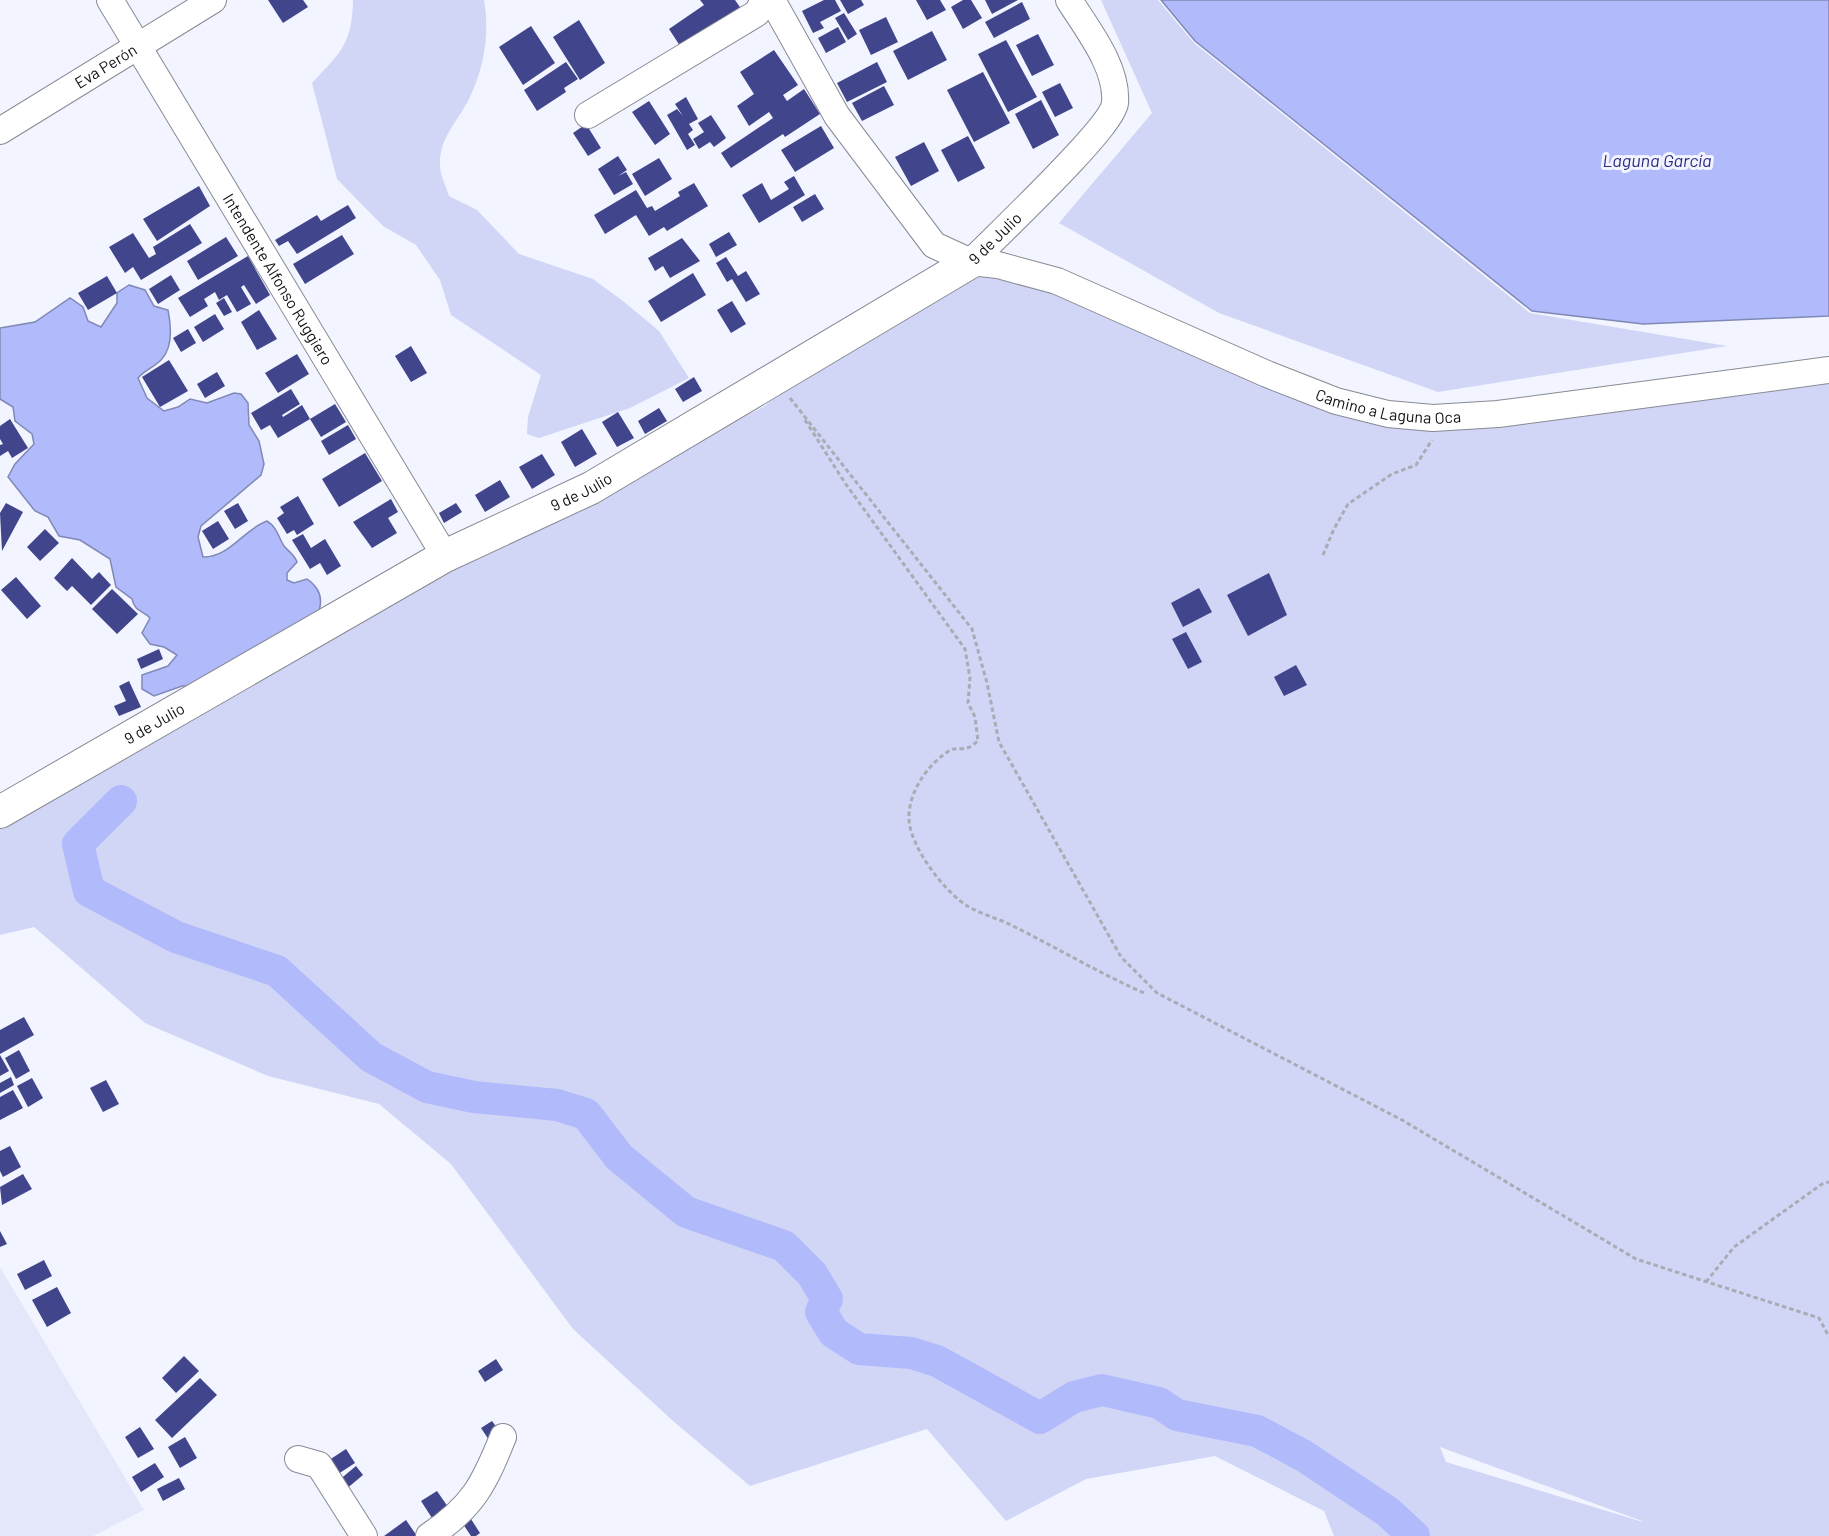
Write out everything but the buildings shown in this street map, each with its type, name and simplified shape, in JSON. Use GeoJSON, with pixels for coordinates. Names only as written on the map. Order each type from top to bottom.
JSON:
{"type":"FeatureCollection","features":[{"type":"Feature","properties":{"kind":"main road","name":"9 de Julio"},"geometry":{"type":"LineString","coordinates":[[0,812],[446,556],[591,488],[971,262]]}},
{"type":"Feature","properties":{"kind":"street","name":"Intendente Alfonso Ruggiero"},"geometry":{"type":"LineString","coordinates":[[110,0],[446,556]]}},
{"type":"Feature","properties":{"kind":"street","name":"Eva Perón"},"geometry":{"type":"LineString","coordinates":[[2,126],[213,0]]}},
{"type":"Feature","properties":{"kind":"street"},"geometry":{"type":"LineString","coordinates":[[588,116],[756,13],[764,0]]}},
{"type":"Feature","properties":{"kind":"street","name":"Camino a Laguna Oca"},"geometry":{"type":"LineString","coordinates":[[772,0],[837,116],[902,206],[934,245],[971,262],[998,265],[1057,282],[1267,374],[1336,401],[1388,414],[1433,418],[1498,414],[1829,370]]}},
{"type":"Feature","properties":{"kind":"street","name":"9 de Julio"},"geometry":{"type":"LineString","coordinates":[[971,262],[1096,134],[1115,105],[1112,79],[1069,0]]}},
{"type":"Feature","properties":{"kind":"street"},"geometry":{"type":"LineString","coordinates":[[429,1536],[467,1507],[487,1477],[503,1437]]}},
{"type":"Feature","properties":{"kind":"street"},"geometry":{"type":"LineString","coordinates":[[298,1459],[319,1465],[364,1536]]}},
{"type":"Feature","properties":{"kind":"path"},"geometry":{"type":"LineString","coordinates":[[775,380],[972,629],[987,683],[999,742],[1121,957],[1157,993],[1402,1120],[1635,1259],[1706,1283],[1793,1307],[1820,1318],[1829,1337]]}},
{"type":"Feature","properties":{"kind":"path"},"geometry":{"type":"LineString","coordinates":[[795,404],[845,483],[965,649],[970,678],[968,703],[975,717],[978,741],[966,748],[951,749],[929,768],[916,787],[909,817],[912,831],[926,862],[944,885],[968,907],[996,917],[1082,964],[1144,993]]}},
{"type":"Feature","properties":{"kind":"path"},"geometry":{"type":"LineString","coordinates":[[1323,555],[1334,528],[1348,504],[1392,474],[1416,465],[1434,435],[1433,418]]}},
{"type":"Feature","properties":{"kind":"path"},"geometry":{"type":"LineString","coordinates":[[1706,1283],[1734,1247],[1822,1184],[1829,1182]]}},
{"type":"Feature","properties":{"kind":"shaded area"},"geometry":{"type":"Polygon","coordinates":[[[353,0],[484,0],[486,38],[479,75],[469,99],[446,138],[441,155],[441,173],[449,196],[477,210],[519,254],[593,279],[623,301],[659,331],[689,378],[630,408],[539,438],[527,434],[528,417],[541,375],[451,315],[440,280],[416,245],[383,226],[337,179],[312,83],[343,46],[350,27],[353,0]]]}},
{"type":"Feature","properties":{"kind":"shaded area"},"geometry":{"type":"Polygon","coordinates":[[[1101,0],[1158,0],[1194,43],[1530,313],[1727,346],[1438,392],[1219,313],[1059,223],[1152,113],[1101,0]]]}},
{"type":"Feature","properties":{"kind":"shaded area"},"geometry":{"type":"Polygon","coordinates":[[[971,262],[1388,414],[1829,370],[1829,1536],[1334,1536],[1324,1511],[1215,1456],[1086,1479],[1006,1521],[927,1429],[750,1486],[672,1420],[573,1329],[451,1164],[379,1104],[268,1076],[145,1023],[34,927],[0,935],[0,812],[457,563],[763,407],[784,391],[775,380],[971,262]],[[1440,1447],[1446,1462],[1642,1521],[1440,1447]]]}},
{"type":"Feature","properties":{"kind":"shaded area"},"geometry":{"type":"Polygon","coordinates":[[[0,1267],[144,1510],[93,1536],[0,1536],[0,1267]]]}},
{"type":"Feature","properties":{"kind":"water","name":"Laguna García"},"geometry":{"type":"Polygon","coordinates":[[[1161,0],[1829,0],[1829,316],[1643,324],[1532,311],[1195,41],[1161,0]]]}},
{"type":"Feature","properties":{"kind":"water"},"geometry":{"type":"Polygon","coordinates":[[[129,285],[145,290],[154,306],[168,310],[169,316],[170,336],[165,355],[138,378],[147,398],[164,411],[178,407],[190,399],[207,403],[234,393],[241,394],[248,403],[249,425],[259,441],[264,464],[261,475],[201,526],[198,537],[203,557],[221,553],[267,521],[297,562],[287,573],[287,580],[294,583],[307,579],[317,589],[320,602],[319,611],[192,686],[182,686],[154,696],[142,689],[142,675],[168,666],[177,655],[164,647],[150,644],[142,633],[150,618],[137,609],[132,599],[116,587],[110,559],[80,540],[59,536],[48,517],[35,511],[8,477],[15,464],[34,444],[32,434],[15,421],[13,407],[0,399],[0,328],[35,322],[70,298],[83,307],[88,321],[101,327],[117,303],[117,293],[129,285]]]}},
{"type":"Feature","properties":{"kind":"waterway"},"geometry":{"type":"LineString","coordinates":[[121,801],[78,844],[89,891],[176,937],[277,971],[371,1057],[427,1087],[474,1097],[557,1105],[586,1114],[619,1157],[686,1212],[784,1246],[812,1274],[827,1299],[821,1312],[834,1333],[859,1349],[911,1353],[937,1361],[1040,1418],[1074,1397],[1102,1390],[1159,1403],[1177,1415],[1257,1431],[1304,1456],[1388,1512],[1414,1536]]}}]}
